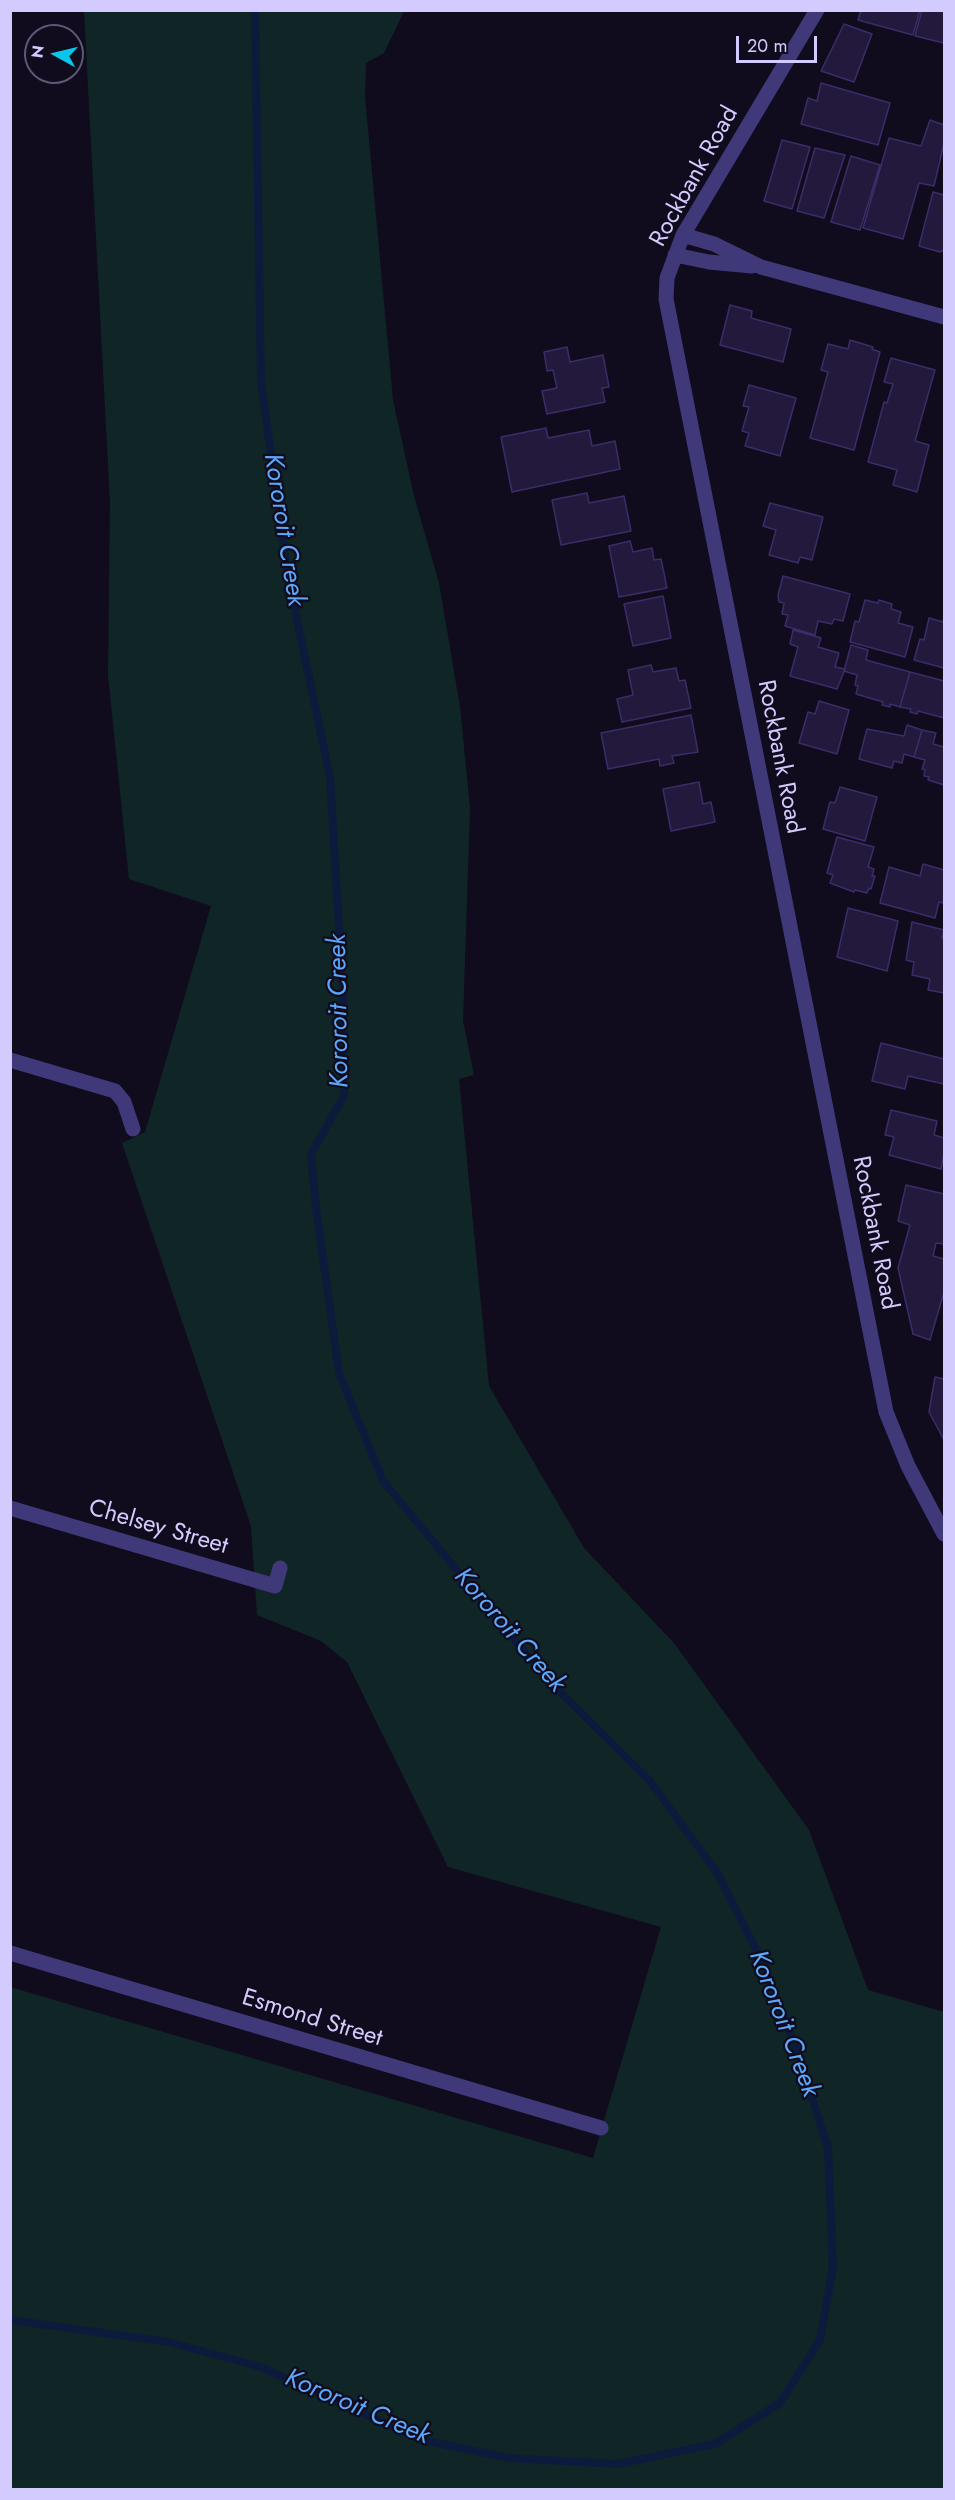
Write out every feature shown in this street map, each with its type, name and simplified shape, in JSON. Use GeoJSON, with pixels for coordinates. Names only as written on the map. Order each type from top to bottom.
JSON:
{"type":"FeatureCollection","features":[{"type":"Feature","properties":{"kind":"street","name":"Rockbank Road"},"geometry":{"type":"LineString","coordinates":[[817,10],[683,235],[667,278],[666,299],[886,1412],[909,1466],[945,1534]]}},
{"type":"Feature","properties":{"kind":"street"},"geometry":{"type":"LineString","coordinates":[[683,235],[714,244],[761,267]]}},
{"type":"Feature","properties":{"kind":"street"},"geometry":{"type":"LineString","coordinates":[[675,255],[709,262],[761,267],[945,317]]}},
{"type":"Feature","properties":{"kind":"street"},"geometry":{"type":"LineString","coordinates":[[10,1060],[115,1091],[123,1102],[134,1129]]}},
{"type":"Feature","properties":{"kind":"street","name":"Chelsey Street"},"geometry":{"type":"LineString","coordinates":[[10,1508],[275,1586],[280,1568]]}},
{"type":"Feature","properties":{"kind":"street","name":"Esmond Street"},"geometry":{"type":"LineString","coordinates":[[10,1953],[601,2128]]}},
{"type":"Feature","properties":{"kind":"green space"},"geometry":{"type":"Polygon","coordinates":[[[84,11],[404,11],[384,53],[366,63],[365,97],[393,400],[414,496],[439,583],[460,707],[470,808],[463,1021],[474,1075],[459,1079],[489,1386],[584,1548],[674,1643],[809,1830],[868,1990],[944,2012],[944,2489],[11,2489],[10,1987],[593,2158],[661,1927],[448,1867],[347,1662],[321,1641],[257,1615],[251,1526],[122,1143],[145,1132],[211,906],[129,879],[108,675],[110,502],[84,11]]]}},
{"type":"Feature","properties":{"kind":"building"},"geometry":{"type":"Polygon","coordinates":[[[861,10],[920,10],[913,35],[858,20],[861,10]]]}},
{"type":"Feature","properties":{"kind":"building"},"geometry":{"type":"Polygon","coordinates":[[[922,10],[944,10],[944,43],[915,36],[922,10]]]}},
{"type":"Feature","properties":{"kind":"building"},"geometry":{"type":"Polygon","coordinates":[[[844,24],[872,34],[854,82],[821,71],[844,24]]]}},
{"type":"Feature","properties":{"kind":"building"},"geometry":{"type":"Polygon","coordinates":[[[821,83],[890,103],[878,145],[801,124],[808,98],[817,101],[821,83]]]}},
{"type":"Feature","properties":{"kind":"building"},"geometry":{"type":"Polygon","coordinates":[[[930,120],[944,125],[944,143],[934,186],[919,183],[903,239],[863,228],[889,138],[921,146],[930,120]]]}},
{"type":"Feature","properties":{"kind":"building"},"geometry":{"type":"Polygon","coordinates":[[[782,140],[810,147],[792,209],[764,201],[782,140]]]}},
{"type":"Feature","properties":{"kind":"building"},"geometry":{"type":"Polygon","coordinates":[[[815,148],[845,155],[824,218],[797,211],[815,148]]]}},
{"type":"Feature","properties":{"kind":"building"},"geometry":{"type":"Polygon","coordinates":[[[851,156],[880,165],[860,230],[831,222],[851,156]]]}},
{"type":"Feature","properties":{"kind":"building"},"geometry":{"type":"Polygon","coordinates":[[[933,192],[944,195],[944,250],[940,252],[919,246],[933,192]]]}},
{"type":"Feature","properties":{"kind":"building"},"geometry":{"type":"Polygon","coordinates":[[[730,305],[752,311],[751,318],[791,329],[783,362],[720,345],[730,305]]]}},
{"type":"Feature","properties":{"kind":"building"},"geometry":{"type":"Polygon","coordinates":[[[850,340],[873,347],[872,349],[880,352],[854,450],[810,438],[828,372],[821,370],[828,344],[848,349],[850,340]]]}},
{"type":"Feature","properties":{"kind":"building"},"geometry":{"type":"Polygon","coordinates":[[[567,347],[570,362],[603,355],[609,387],[602,388],[605,402],[547,414],[542,391],[557,388],[553,370],[547,371],[544,352],[567,347]]]}},
{"type":"Feature","properties":{"kind":"building"},"geometry":{"type":"Polygon","coordinates":[[[891,358],[935,370],[915,441],[929,445],[917,492],[893,485],[897,470],[868,462],[884,402],[887,403],[893,384],[884,382],[891,358]]]}},
{"type":"Feature","properties":{"kind":"building"},"geometry":{"type":"Polygon","coordinates":[[[749,385],[796,398],[780,456],[745,446],[749,433],[742,431],[749,407],[743,406],[749,385]]]}},
{"type":"Feature","properties":{"kind":"building"},"geometry":{"type":"Polygon","coordinates":[[[546,428],[548,438],[589,430],[592,446],[615,441],[620,469],[512,492],[501,437],[546,428]]]}},
{"type":"Feature","properties":{"kind":"building"},"geometry":{"type":"Polygon","coordinates":[[[587,493],[589,503],[624,496],[631,531],[561,545],[552,500],[587,493]]]}},
{"type":"Feature","properties":{"kind":"building"},"geometry":{"type":"Polygon","coordinates":[[[770,503],[823,517],[812,560],[800,557],[798,563],[769,555],[776,530],[763,526],[770,503]]]}},
{"type":"Feature","properties":{"kind":"building"},"geometry":{"type":"Polygon","coordinates":[[[630,541],[633,552],[652,548],[654,560],[661,559],[667,588],[619,597],[609,546],[630,541]]]}},
{"type":"Feature","properties":{"kind":"building"},"geometry":{"type":"Polygon","coordinates":[[[783,576],[850,594],[843,621],[834,619],[832,624],[818,621],[815,635],[785,626],[788,615],[782,614],[784,603],[779,602],[778,595],[783,576]]]}},
{"type":"Feature","properties":{"kind":"building"},"geometry":{"type":"Polygon","coordinates":[[[663,596],[671,638],[633,646],[624,604],[663,596]]]}},
{"type":"Feature","properties":{"kind":"building"},"geometry":{"type":"Polygon","coordinates":[[[865,600],[878,603],[879,600],[892,604],[891,609],[901,612],[898,623],[913,627],[905,657],[850,642],[855,621],[859,622],[865,600]]]}},
{"type":"Feature","properties":{"kind":"building"},"geometry":{"type":"Polygon","coordinates":[[[929,618],[943,622],[944,619],[944,668],[914,660],[920,639],[924,640],[929,618]]]}},
{"type":"Feature","properties":{"kind":"building"},"geometry":{"type":"Polygon","coordinates":[[[793,630],[821,638],[818,647],[839,653],[835,667],[845,669],[837,689],[790,676],[798,647],[790,644],[793,630]]]}},
{"type":"Feature","properties":{"kind":"building"},"geometry":{"type":"Polygon","coordinates":[[[851,645],[868,650],[866,660],[910,672],[900,707],[890,704],[890,707],[882,705],[883,702],[856,694],[857,675],[844,671],[851,645]]]}},
{"type":"Feature","properties":{"kind":"building"},"geometry":{"type":"Polygon","coordinates":[[[651,665],[653,672],[676,668],[679,681],[685,680],[691,708],[622,722],[617,699],[633,695],[628,670],[651,665]]]}},
{"type":"Feature","properties":{"kind":"building"},"geometry":{"type":"Polygon","coordinates":[[[910,672],[944,681],[944,718],[918,711],[917,714],[910,712],[911,709],[900,707],[910,672]]]}},
{"type":"Feature","properties":{"kind":"building"},"geometry":{"type":"Polygon","coordinates":[[[819,701],[849,710],[837,754],[799,743],[808,712],[815,714],[819,701]]]}},
{"type":"Feature","properties":{"kind":"building"},"geometry":{"type":"Polygon","coordinates":[[[691,715],[698,752],[672,756],[674,763],[660,766],[659,759],[608,769],[601,733],[691,715]]]}},
{"type":"Feature","properties":{"kind":"building"},"geometry":{"type":"Polygon","coordinates":[[[907,725],[922,730],[914,757],[904,754],[902,763],[894,761],[892,768],[859,759],[867,729],[904,736],[907,725]]]}},
{"type":"Feature","properties":{"kind":"building"},"geometry":{"type":"Polygon","coordinates":[[[922,730],[936,733],[933,744],[944,747],[944,785],[928,780],[929,777],[924,776],[925,770],[922,769],[925,760],[914,757],[922,730]]]}},
{"type":"Feature","properties":{"kind":"building"},"geometry":{"type":"Polygon","coordinates":[[[699,782],[703,804],[711,802],[715,822],[671,831],[663,789],[699,782]]]}},
{"type":"Feature","properties":{"kind":"building"},"geometry":{"type":"Polygon","coordinates":[[[840,787],[877,797],[865,841],[823,829],[830,802],[835,803],[840,787]]]}},
{"type":"Feature","properties":{"kind":"building"},"geometry":{"type":"Polygon","coordinates":[[[837,837],[874,847],[868,867],[874,869],[872,876],[875,876],[871,889],[869,888],[867,893],[855,890],[854,892],[830,883],[833,875],[827,873],[837,837]]]}},
{"type":"Feature","properties":{"kind":"building"},"geometry":{"type":"Polygon","coordinates":[[[923,864],[944,870],[943,903],[939,902],[935,918],[880,903],[889,867],[920,876],[923,864]]]}},
{"type":"Feature","properties":{"kind":"building"},"geometry":{"type":"Polygon","coordinates":[[[848,908],[898,921],[887,971],[837,957],[848,908]]]}},
{"type":"Feature","properties":{"kind":"building"},"geometry":{"type":"Polygon","coordinates":[[[912,922],[944,930],[942,938],[944,939],[944,993],[928,990],[930,979],[912,975],[914,962],[906,960],[912,922]]]}},
{"type":"Feature","properties":{"kind":"building"},"geometry":{"type":"Polygon","coordinates":[[[881,1043],[944,1059],[944,1084],[908,1076],[905,1089],[872,1081],[881,1043]]]}},
{"type":"Feature","properties":{"kind":"building"},"geometry":{"type":"Polygon","coordinates":[[[891,1110],[937,1121],[934,1135],[944,1138],[941,1169],[889,1155],[894,1137],[885,1135],[891,1110]]]}},
{"type":"Feature","properties":{"kind":"building"},"geometry":{"type":"Polygon","coordinates":[[[906,1185],[944,1194],[944,1244],[936,1243],[933,1256],[944,1259],[944,1292],[930,1340],[913,1334],[898,1268],[910,1225],[898,1221],[906,1185]]]}},
{"type":"Feature","properties":{"kind":"building"},"geometry":{"type":"Polygon","coordinates":[[[935,1377],[944,1379],[944,1440],[929,1412],[935,1377]]]}},
{"type":"Feature","properties":{"kind":"waterway","name":"Kororoit Creek"},"geometry":{"type":"LineString","coordinates":[[10,2320],[169,2342],[261,2367],[422,2440],[509,2458],[617,2464],[715,2444],[780,2403],[820,2340],[833,2267],[828,2148],[798,2054],[762,1961],[718,1874],[650,1781],[547,1679],[383,1481],[339,1373],[316,1208],[311,1154],[344,1096],[343,994],[330,777],[287,572],[261,381],[255,10]]}}]}
